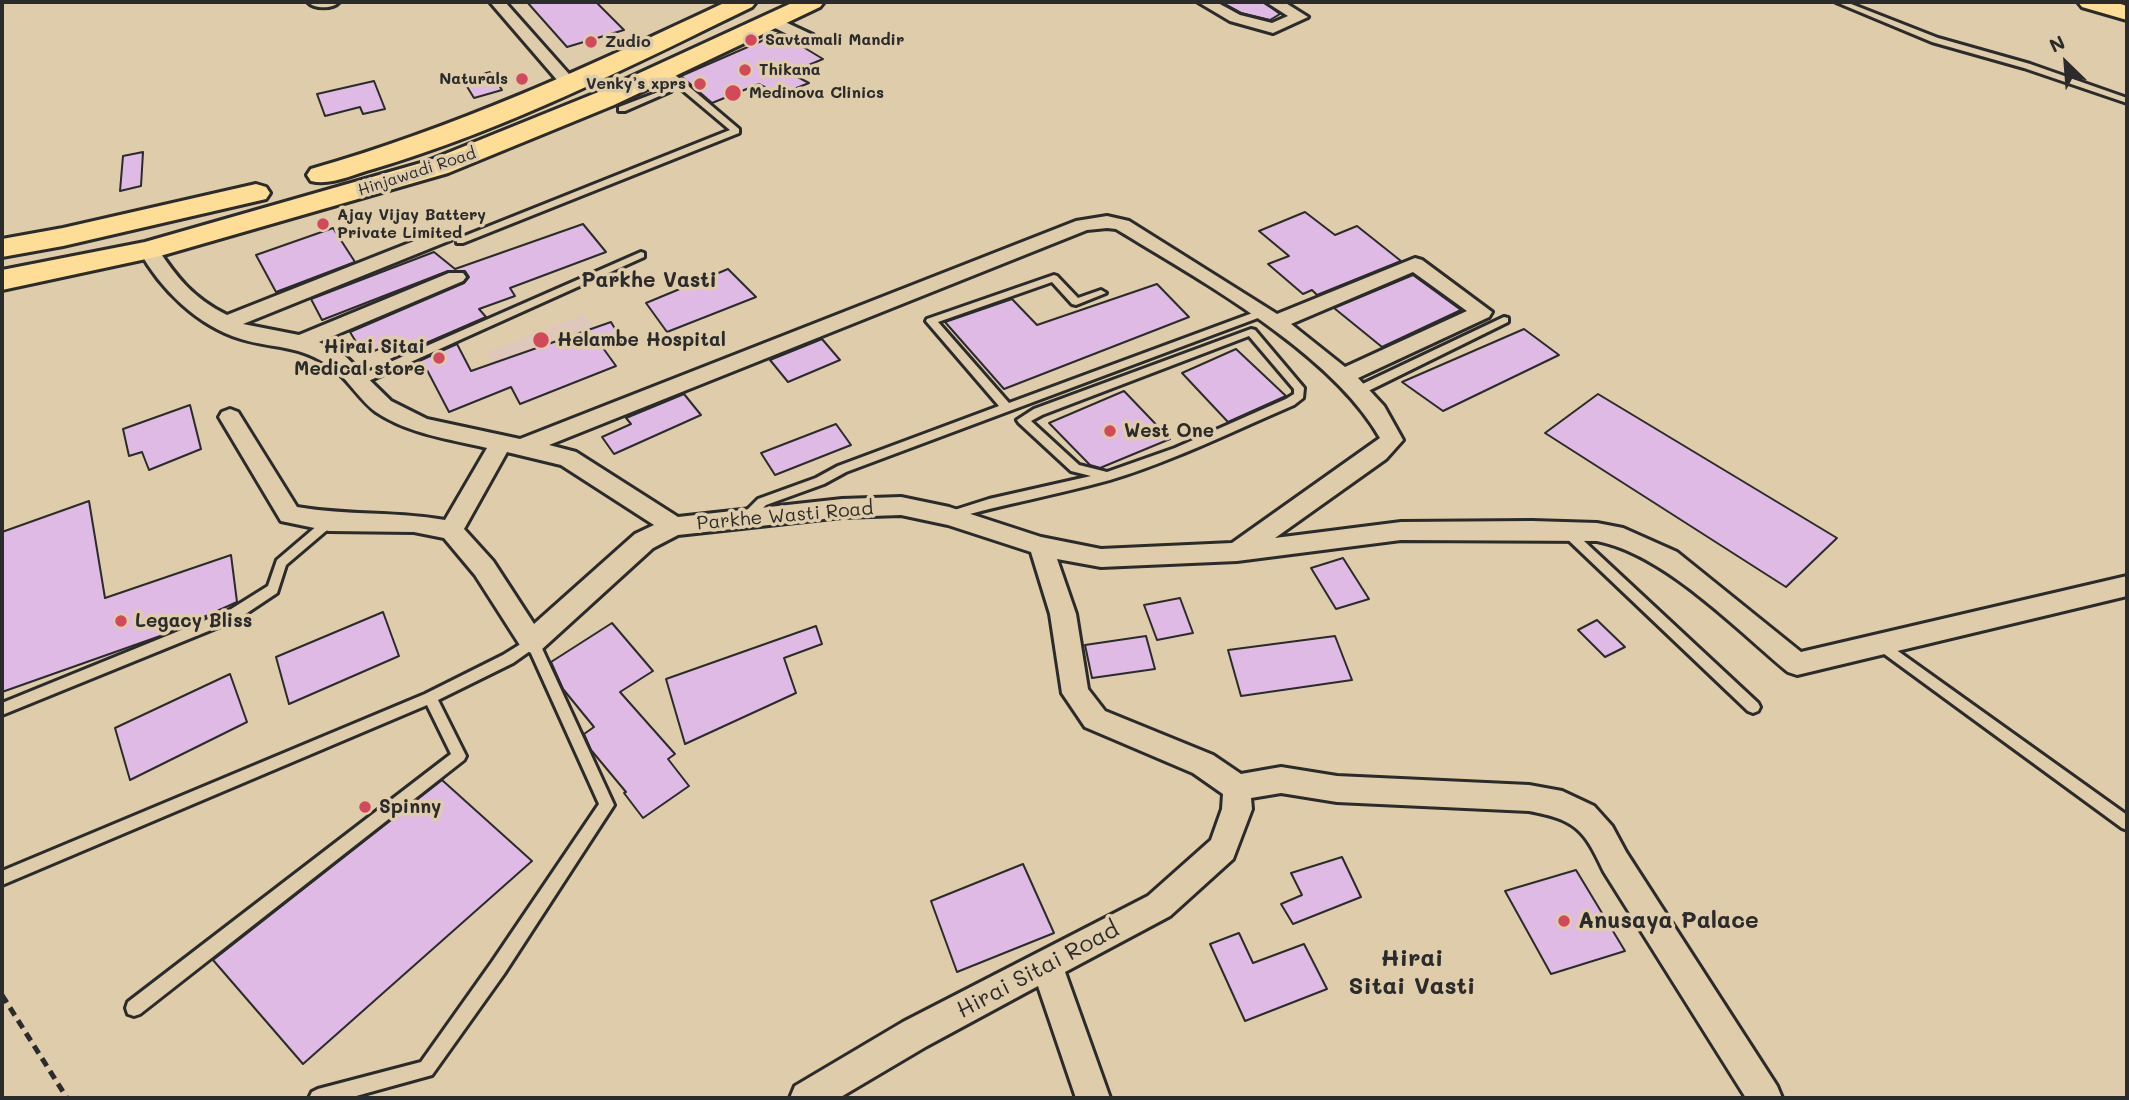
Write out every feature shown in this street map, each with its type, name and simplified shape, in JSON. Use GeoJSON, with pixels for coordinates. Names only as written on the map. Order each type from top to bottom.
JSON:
{"type":"FeatureCollection","features":[{"type":"Feature","properties":{"kind":"main road","name":"Hinjawadi Road"},"geometry":{"type":"LineString","coordinates":[[2,280],[149,250],[355,179],[473,124],[570,85],[744,2]]}},
{"type":"Feature","properties":{"kind":"main road","name":"Hinjawadi Road"},"geometry":{"type":"LineString","coordinates":[[2,248],[212,205],[466,158],[812,2]]}},
{"type":"Feature","properties":{"kind":"main road"},"geometry":{"type":"LineString","coordinates":[[2090,2],[2127,13]]}},
{"type":"Feature","properties":{"kind":"street"},"geometry":{"type":"LineString","coordinates":[[315,2],[332,2]]}},
{"type":"Feature","properties":{"kind":"street"},"geometry":{"type":"LineString","coordinates":[[497,2],[570,85]]}},
{"type":"Feature","properties":{"kind":"street"},"geometry":{"type":"LineString","coordinates":[[1205,2],[1235,18],[1264,27],[1273,28],[1300,17],[1273,2]]}},
{"type":"Feature","properties":{"kind":"street"},"geometry":{"type":"LineString","coordinates":[[770,20],[807,38]]}},
{"type":"Feature","properties":{"kind":"street"},"geometry":{"type":"LineString","coordinates":[[451,530],[510,445],[1083,225],[1107,222],[1122,225],[1235,292],[1349,385],[1387,425],[1392,440],[1237,552]]}},
{"type":"Feature","properties":{"kind":"street"},"geometry":{"type":"LineString","coordinates":[[226,323],[452,238]]}},
{"type":"Feature","properties":{"kind":"street","name":"Parkhe Wasti Road"},"geometry":{"type":"LineString","coordinates":[[149,250],[159,269],[199,309],[245,333],[301,342],[337,359],[383,406],[421,425],[463,437],[568,458],[674,526],[842,508],[901,506],[949,516],[1041,546],[1101,558],[1237,552],[1402,531],[1566,531],[1623,537],[1668,559],[1797,664],[1881,644]]}},
{"type":"Feature","properties":{"kind":"street"},"geometry":{"type":"LineString","coordinates":[[1268,318],[1415,264],[1482,312],[1349,385]]}},
{"type":"Feature","properties":{"kind":"street"},"geometry":{"type":"LineString","coordinates":[[301,342],[456,277]]}},
{"type":"Feature","properties":{"kind":"street"},"geometry":{"type":"LineString","coordinates":[[230,417],[289,515],[329,522],[414,523],[451,530],[484,568],[532,642],[644,541],[674,526]]}},
{"type":"Feature","properties":{"kind":"street"},"geometry":{"type":"LineString","coordinates":[[1041,546],[1063,614],[1075,693],[1095,719],[1203,764],[1237,799],[1281,780],[1337,789],[1529,798],[1562,804],[1584,815],[1602,836],[1615,862],[1765,1098]]}},
{"type":"Feature","properties":{"kind":"street"},"geometry":{"type":"LineString","coordinates":[[1881,644],[2127,586]]}},
{"type":"Feature","properties":{"kind":"street","name":"Hirai Sitai Road"},"geometry":{"type":"LineString","coordinates":[[807,1098],[915,1034],[1159,906],[1222,849],[1237,799]]}},
{"type":"Feature","properties":{"kind":"street"},"geometry":{"type":"LineString","coordinates":[[1047,965],[1093,1098]]}},
{"type":"Feature","properties":{"kind":"lane"},"geometry":{"type":"LineString","coordinates":[[1840,2],[1935,40],[2027,66],[2127,101]]}},
{"type":"Feature","properties":{"kind":"lane"},"geometry":{"type":"LineString","coordinates":[[622,109],[667,91],[656,74]]}},
{"type":"Feature","properties":{"kind":"lane"},"geometry":{"type":"LineString","coordinates":[[452,238],[736,131],[656,74]]}},
{"type":"Feature","properties":{"kind":"lane"},"geometry":{"type":"LineString","coordinates":[[360,380],[641,255]]}},
{"type":"Feature","properties":{"kind":"lane"},"geometry":{"type":"LineString","coordinates":[[1007,408],[931,321],[1054,278],[1076,302],[1101,293]]}},
{"type":"Feature","properties":{"kind":"lane"},"geometry":{"type":"LineString","coordinates":[[746,518],[762,502],[1007,408],[1268,318]]}},
{"type":"Feature","properties":{"kind":"lane"},"geometry":{"type":"LineString","coordinates":[[1349,385],[1504,320]]}},
{"type":"Feature","properties":{"kind":"lane"},"geometry":{"type":"LineString","coordinates":[[949,516],[991,502],[1108,476],[1140,466],[1290,402],[1299,395],[1299,387],[1251,332],[1023,420],[1075,468],[1108,476]]}},
{"type":"Feature","properties":{"kind":"lane"},"geometry":{"type":"LineString","coordinates":[[2,709],[233,615],[273,589],[281,562],[329,522]]}},
{"type":"Feature","properties":{"kind":"lane"},"geometry":{"type":"LineString","coordinates":[[1566,531],[1753,707]]}},
{"type":"Feature","properties":{"kind":"lane"},"geometry":{"type":"LineString","coordinates":[[2,878],[430,698],[508,659],[532,642],[607,805],[498,968],[426,1069],[318,1098]]}},
{"type":"Feature","properties":{"kind":"lane"},"geometry":{"type":"LineString","coordinates":[[1881,644],[2127,823]]}},
{"type":"Feature","properties":{"kind":"lane"},"geometry":{"type":"LineString","coordinates":[[134,1008],[458,757],[430,698]]}},
{"type":"Feature","properties":{"kind":"path"},"geometry":{"type":"LineString","coordinates":[[2,995],[67,1098]]}},
{"type":"Feature","properties":{"kind":"shaded area","name":"Helambe Hospital"},"geometry":{"type":"Polygon","coordinates":[[[584,314],[595,327],[497,367],[487,352],[584,314]]]}},
{"type":"Feature","properties":{"kind":"building"},"geometry":{"type":"Polygon","coordinates":[[[527,2],[596,2],[624,30],[567,47],[527,2]]]}},
{"type":"Feature","properties":{"kind":"building"},"geometry":{"type":"Polygon","coordinates":[[[1221,2],[1264,2],[1280,14],[1270,20],[1241,13],[1221,2]]]}},
{"type":"Feature","properties":{"kind":"building"},"geometry":{"type":"Polygon","coordinates":[[[780,33],[823,59],[790,73],[809,83],[779,95],[759,84],[712,103],[681,76],[780,33]]]}},
{"type":"Feature","properties":{"kind":"building"},"geometry":{"type":"Polygon","coordinates":[[[490,72],[502,90],[474,98],[463,80],[490,72]]]}},
{"type":"Feature","properties":{"kind":"building"},"geometry":{"type":"Polygon","coordinates":[[[374,81],[385,109],[363,114],[360,107],[325,116],[317,94],[374,81]]]}},
{"type":"Feature","properties":{"kind":"building"},"geometry":{"type":"Polygon","coordinates":[[[143,152],[141,186],[120,191],[123,156],[143,152]]]}},
{"type":"Feature","properties":{"kind":"building"},"geometry":{"type":"Polygon","coordinates":[[[1305,212],[1335,235],[1357,226],[1401,261],[1317,295],[1312,290],[1303,294],[1268,264],[1289,256],[1259,231],[1305,212]]]}},
{"type":"Feature","properties":{"kind":"building"},"geometry":{"type":"Polygon","coordinates":[[[583,224],[606,252],[510,288],[515,296],[479,309],[486,317],[410,350],[404,339],[364,355],[350,332],[464,283],[469,277],[465,271],[448,271],[322,320],[311,299],[434,252],[455,269],[583,224]]]}},
{"type":"Feature","properties":{"kind":"building"},"geometry":{"type":"Polygon","coordinates":[[[333,228],[355,262],[276,292],[256,255],[333,228]]]}},
{"type":"Feature","properties":{"kind":"building"},"geometry":{"type":"Polygon","coordinates":[[[728,269],[756,297],[667,332],[646,303],[728,269]]]}},
{"type":"Feature","properties":{"kind":"building"},"geometry":{"type":"Polygon","coordinates":[[[1413,275],[1461,310],[1382,347],[1334,308],[1413,275]]]}},
{"type":"Feature","properties":{"kind":"building"},"geometry":{"type":"Polygon","coordinates":[[[1157,284],[1189,317],[1004,389],[945,322],[1012,299],[1037,325],[1157,284]]]}},
{"type":"Feature","properties":{"kind":"building"},"geometry":{"type":"Polygon","coordinates":[[[611,322],[622,341],[603,348],[616,366],[520,404],[511,387],[449,412],[427,370],[422,372],[417,362],[457,344],[471,371],[611,322]]]}},
{"type":"Feature","properties":{"kind":"building"},"geometry":{"type":"Polygon","coordinates":[[[1524,329],[1559,355],[1443,411],[1402,382],[1524,329]]]}},
{"type":"Feature","properties":{"kind":"building"},"geometry":{"type":"Polygon","coordinates":[[[822,339],[840,360],[788,382],[770,360],[822,339]]]}},
{"type":"Feature","properties":{"kind":"building"},"geometry":{"type":"Polygon","coordinates":[[[1236,349],[1286,396],[1228,422],[1182,373],[1236,349]]]}},
{"type":"Feature","properties":{"kind":"building","name":"West One"},"geometry":{"type":"Polygon","coordinates":[[[1124,391],[1170,439],[1100,468],[1090,465],[1049,423],[1124,391]]]}},
{"type":"Feature","properties":{"kind":"building"},"geometry":{"type":"Polygon","coordinates":[[[684,394],[701,415],[614,454],[602,437],[631,424],[626,418],[684,394]]]}},
{"type":"Feature","properties":{"kind":"building"},"geometry":{"type":"Polygon","coordinates":[[[1598,394],[1837,538],[1786,587],[1545,433],[1598,394]]]}},
{"type":"Feature","properties":{"kind":"building"},"geometry":{"type":"Polygon","coordinates":[[[190,405],[201,449],[149,470],[142,452],[129,456],[123,429],[190,405]]]}},
{"type":"Feature","properties":{"kind":"building"},"geometry":{"type":"Polygon","coordinates":[[[836,424],[851,445],[775,475],[761,453],[836,424]]]}},
{"type":"Feature","properties":{"kind":"building"},"geometry":{"type":"Polygon","coordinates":[[[89,501],[105,598],[231,555],[237,602],[166,634],[2,692],[2,532],[89,501]]]}},
{"type":"Feature","properties":{"kind":"building"},"geometry":{"type":"Polygon","coordinates":[[[1343,558],[1369,599],[1336,609],[1311,568],[1343,558]]]}},
{"type":"Feature","properties":{"kind":"building"},"geometry":{"type":"Polygon","coordinates":[[[1180,598],[1193,633],[1157,640],[1144,605],[1180,598]]]}},
{"type":"Feature","properties":{"kind":"building"},"geometry":{"type":"Polygon","coordinates":[[[383,612],[399,656],[289,704],[276,657],[383,612]]]}},
{"type":"Feature","properties":{"kind":"building"},"geometry":{"type":"Polygon","coordinates":[[[1597,620],[1625,647],[1605,657],[1578,630],[1597,620]]]}},
{"type":"Feature","properties":{"kind":"building"},"geometry":{"type":"Polygon","coordinates":[[[612,623],[653,671],[620,692],[675,754],[668,759],[689,786],[643,818],[624,793],[626,792],[591,750],[584,734],[594,727],[563,689],[551,662],[612,623]]]}},
{"type":"Feature","properties":{"kind":"building"},"geometry":{"type":"Polygon","coordinates":[[[816,626],[822,644],[784,658],[796,693],[685,744],[666,679],[816,626]]]}},
{"type":"Feature","properties":{"kind":"building"},"geometry":{"type":"Polygon","coordinates":[[[1146,636],[1155,669],[1092,678],[1085,645],[1146,636]]]}},
{"type":"Feature","properties":{"kind":"building"},"geometry":{"type":"Polygon","coordinates":[[[1335,636],[1352,680],[1241,696],[1228,650],[1335,636]]]}},
{"type":"Feature","properties":{"kind":"building"},"geometry":{"type":"Polygon","coordinates":[[[230,674],[247,722],[130,780],[115,728],[230,674]]]}},
{"type":"Feature","properties":{"kind":"building"},"geometry":{"type":"Polygon","coordinates":[[[442,780],[532,861],[303,1064],[213,960],[442,780]]]}},
{"type":"Feature","properties":{"kind":"building"},"geometry":{"type":"Polygon","coordinates":[[[1342,857],[1361,897],[1293,924],[1281,904],[1302,895],[1291,873],[1342,857]]]}},
{"type":"Feature","properties":{"kind":"building"},"geometry":{"type":"Polygon","coordinates":[[[1023,864],[1054,933],[957,972],[931,901],[1023,864]]]}},
{"type":"Feature","properties":{"kind":"building","name":"Anusaya Palace"},"geometry":{"type":"Polygon","coordinates":[[[1576,870],[1625,951],[1551,974],[1505,891],[1576,870]]]}},
{"type":"Feature","properties":{"kind":"building"},"geometry":{"type":"Polygon","coordinates":[[[1239,933],[1253,963],[1304,944],[1327,989],[1245,1021],[1210,944],[1239,933]]]}},
{"type":"Feature","properties":{"kind":"place","name":"Savtamali Mandir"},"geometry":{"type":"Point","coordinates":[751,40]}},
{"type":"Feature","properties":{"kind":"place","name":"Zudio"},"geometry":{"type":"Point","coordinates":[591,42]}},
{"type":"Feature","properties":{"kind":"place","name":"Thikana"},"geometry":{"type":"Point","coordinates":[745,70]}},
{"type":"Feature","properties":{"kind":"place","name":"Naturals"},"geometry":{"type":"Point","coordinates":[522,79]}},
{"type":"Feature","properties":{"kind":"place","name":"Venky’s xprs"},"geometry":{"type":"Point","coordinates":[700,84]}},
{"type":"Feature","properties":{"kind":"place","name":"Medinova Clinics"},"geometry":{"type":"Point","coordinates":[733,93]}},
{"type":"Feature","properties":{"kind":"place","name":"Ajay Vijay Battery Private Limited"},"geometry":{"type":"Point","coordinates":[323,224]}},
{"type":"Feature","properties":{"kind":"place","name":"Helambe Hospital"},"geometry":{"type":"Point","coordinates":[541,340]}},
{"type":"Feature","properties":{"kind":"place","name":"Hirai Sitai Medical store"},"geometry":{"type":"Point","coordinates":[439,358]}},
{"type":"Feature","properties":{"kind":"place","name":"West One"},"geometry":{"type":"Point","coordinates":[1110,431]}},
{"type":"Feature","properties":{"kind":"place","name":"Legacy Bliss"},"geometry":{"type":"Point","coordinates":[121,621]}},
{"type":"Feature","properties":{"kind":"place","name":"Spinny"},"geometry":{"type":"Point","coordinates":[365,807]}},
{"type":"Feature","properties":{"kind":"place","name":"Anusaya Palace"},"geometry":{"type":"Point","coordinates":[1564,921]}},
{"type":"Feature","properties":{"kind":"district","name":"Parkhe Vasti"},"geometry":{"type":"Point","coordinates":[649,281]}},
{"type":"Feature","properties":{"kind":"district","name":"Hirai Sitai Vasti"},"geometry":{"type":"Point","coordinates":[1412,973]}}]}
